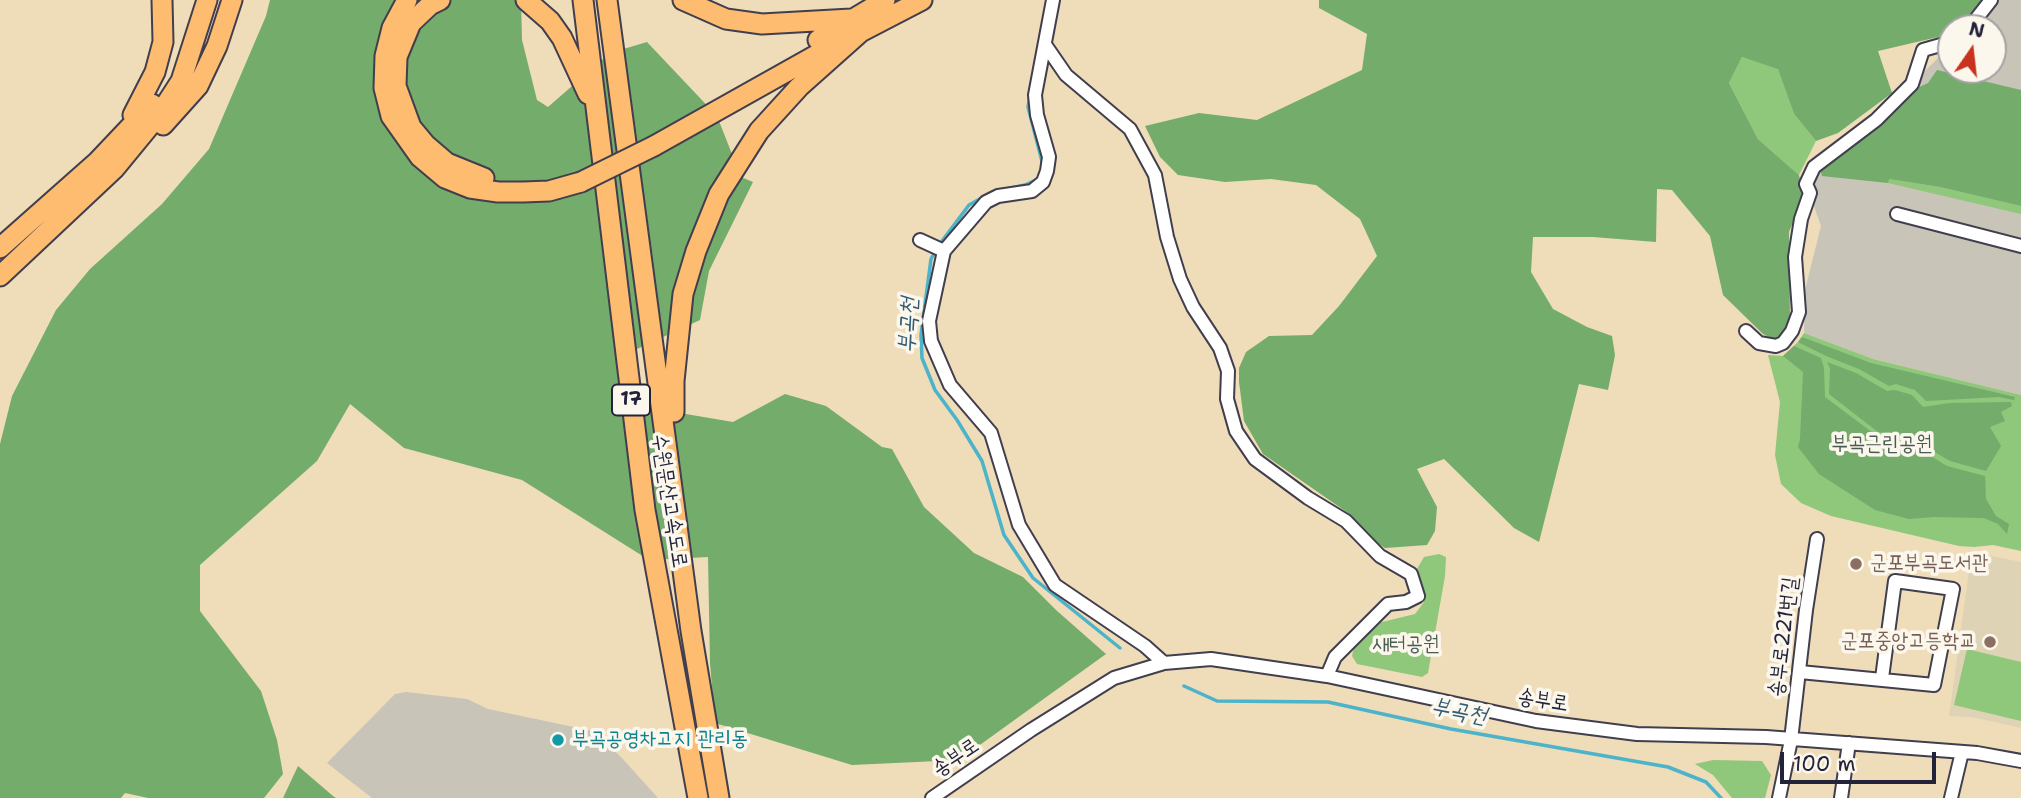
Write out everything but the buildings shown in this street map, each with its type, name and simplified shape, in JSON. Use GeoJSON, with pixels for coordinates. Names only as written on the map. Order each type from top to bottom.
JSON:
{"type":"FeatureCollection","features":[{"type":"Feature","properties":{"kind":"highway"},"geometry":{"type":"LineString","coordinates":[[106,164],[155,72],[163,42],[162,0]]}},
{"type":"Feature","properties":{"kind":"highway"},"geometry":{"type":"LineString","coordinates":[[106,164],[152,105],[170,75],[195,0]]}},
{"type":"Feature","properties":{"kind":"highway"},"geometry":{"type":"LineString","coordinates":[[0,276],[106,164],[161,112],[181,81],[207,0]]}},
{"type":"Feature","properties":{"kind":"highway"},"geometry":{"type":"LineString","coordinates":[[0,248],[106,164],[170,119],[198,86],[217,46],[232,0]]}},
{"type":"Feature","properties":{"kind":"highway"},"geometry":{"type":"LineString","coordinates":[[407,0],[392,28],[385,56],[383,88],[391,116],[420,157],[445,178],[470,188],[498,192],[549,191],[580,177],[652,141],[859,24],[922,0]]}},
{"type":"Feature","properties":{"kind":"highway"},"geometry":{"type":"LineString","coordinates":[[440,0],[430,5],[411,23],[397,57],[396,86],[411,127],[426,145],[447,163],[474,176],[525,183],[580,177]]}},
{"type":"Feature","properties":{"kind":"highway"},"geometry":{"type":"LineString","coordinates":[[526,0],[550,21],[562,38],[597,112]]}},
{"type":"Feature","properties":{"kind":"highway","name":"수원문산고속도로"},"geometry":{"type":"LineString","coordinates":[[583,0],[645,510],[698,798]]}},
{"type":"Feature","properties":{"kind":"highway","name":"수원문산고속도로"},"geometry":{"type":"LineString","coordinates":[[607,0],[675,493],[691,631],[719,798]]}},
{"type":"Feature","properties":{"kind":"highway"},"geometry":{"type":"LineString","coordinates":[[682,0],[726,19],[762,24],[859,24]]}},
{"type":"Feature","properties":{"kind":"highway"},"geometry":{"type":"LineString","coordinates":[[675,493],[674,381],[683,294],[696,251],[719,194],[759,131],[859,24],[885,0]]}},
{"type":"Feature","properties":{"kind":"street"},"geometry":{"type":"LineString","coordinates":[[1053,0],[1035,95],[1037,115],[1049,157],[1043,182],[1032,191],[998,196],[986,202],[944,251],[929,321],[931,341],[950,385],[991,433],[1019,525],[1055,585],[1145,646],[1164,663]]}},
{"type":"Feature","properties":{"kind":"street"},"geometry":{"type":"LineString","coordinates":[[1980,14],[1991,0]]}},
{"type":"Feature","properties":{"kind":"street"},"geometry":{"type":"LineString","coordinates":[[1046,46],[1066,75],[1129,129],[1155,174],[1167,237],[1180,279],[1193,307],[1220,348],[1228,371],[1227,399],[1236,431],[1255,460],[1346,521],[1380,556],[1411,574],[1418,596],[1406,602],[1388,604],[1335,657],[1327,676]]}},
{"type":"Feature","properties":{"kind":"street"},"geometry":{"type":"LineString","coordinates":[[1746,331],[1759,343],[1776,346],[1783,343],[1792,331],[1799,312],[1795,257],[1801,219],[1810,193],[1806,184],[1814,167],[1876,120],[1912,84],[1923,50],[1937,46]]}},
{"type":"Feature","properties":{"kind":"street"},"geometry":{"type":"LineString","coordinates":[[1897,214],[2021,246]]}},
{"type":"Feature","properties":{"kind":"street"},"geometry":{"type":"LineString","coordinates":[[920,240],[944,251]]}},
{"type":"Feature","properties":{"kind":"street","name":"송부로221번길"},"geometry":{"type":"LineString","coordinates":[[1779,798],[1791,740],[1816,539]]}},
{"type":"Feature","properties":{"kind":"street"},"geometry":{"type":"LineString","coordinates":[[1800,672],[1934,685],[1953,589],[1895,581],[1882,678]]}},
{"type":"Feature","properties":{"kind":"street","name":"송부로"},"geometry":{"type":"LineString","coordinates":[[932,798],[1031,730],[1114,678],[1164,663],[1211,659],[1327,676],[1536,721],[1637,734],[1766,737],[1962,752],[2021,761]]}},
{"type":"Feature","properties":{"kind":"street"},"geometry":{"type":"LineString","coordinates":[[1842,798],[1849,743]]}},
{"type":"Feature","properties":{"kind":"street"},"geometry":{"type":"LineString","coordinates":[[1951,798],[1962,752]]}},
{"type":"Feature","properties":{"kind":"shaded area"},"geometry":{"type":"Polygon","coordinates":[[[1991,0],[2021,0],[2021,395],[1873,359],[1804,333],[1805,290],[1821,226],[1806,184],[1814,167],[1912,84],[1937,59],[1937,84],[2007,84],[2007,14],[1980,14],[1991,0]]]}},
{"type":"Feature","properties":{"kind":"shaded area","name":"군포중앙고등학교"},"geometry":{"type":"Polygon","coordinates":[[[1982,554],[2021,562],[2021,728],[1972,717],[1949,716],[1971,556],[1982,554]]]}},
{"type":"Feature","properties":{"kind":"shaded area"},"geometry":{"type":"Polygon","coordinates":[[[406,692],[467,699],[488,709],[593,731],[658,798],[372,798],[327,763],[395,694],[406,692]]]}},
{"type":"Feature","properties":{"kind":"green space"},"geometry":{"type":"Polygon","coordinates":[[[270,0],[521,0],[522,40],[537,100],[548,107],[610,53],[647,42],[717,116],[741,177],[753,182],[709,271],[700,320],[637,349],[638,384],[680,413],[733,422],[785,394],[826,406],[882,447],[892,449],[924,507],[974,553],[1023,577],[1106,654],[959,760],[852,765],[715,723],[710,663],[708,557],[649,560],[522,480],[404,448],[350,404],[317,461],[200,565],[200,611],[261,691],[277,740],[283,774],[264,798],[148,798],[125,793],[121,798],[0,798],[0,444],[12,396],[56,310],[90,269],[162,204],[209,149],[266,16],[270,0]]]}},
{"type":"Feature","properties":{"kind":"green space"},"geometry":{"type":"Polygon","coordinates":[[[1319,0],[1984,0],[1972,14],[1937,14],[1937,37],[1878,51],[1892,93],[1838,133],[1816,141],[1794,114],[1778,69],[1742,57],[1729,83],[1758,139],[1799,175],[1804,195],[1789,232],[1790,321],[1776,341],[1763,334],[1723,295],[1710,236],[1672,190],[1657,189],[1656,242],[1593,237],[1533,237],[1531,272],[1553,309],[1587,327],[1612,336],[1615,355],[1608,390],[1579,384],[1539,542],[1514,528],[1444,459],[1417,469],[1437,507],[1435,531],[1427,545],[1385,548],[1348,513],[1263,454],[1244,421],[1239,382],[1239,368],[1246,352],[1269,336],[1312,335],[1339,306],[1377,256],[1360,219],[1316,185],[1271,179],[1225,182],[1178,175],[1160,157],[1145,126],[1199,113],[1257,120],[1362,70],[1367,34],[1319,8],[1319,0]]]}},
{"type":"Feature","properties":{"kind":"green space"},"geometry":{"type":"Polygon","coordinates":[[[1742,57],[1778,68],[1794,114],[1816,141],[1799,175],[1758,139],[1729,83],[1742,57]]]}},
{"type":"Feature","properties":{"kind":"green space"},"geometry":{"type":"Polygon","coordinates":[[[1937,70],[1937,84],[1996,84],[2021,90],[2021,206],[1940,187],[1889,179],[1888,183],[1822,176],[1820,169],[1825,164],[1858,143],[1913,90],[1928,83],[1937,70]]]}},
{"type":"Feature","properties":{"kind":"green space"},"geometry":{"type":"Polygon","coordinates":[[[1888,179],[1940,187],[2021,206],[2021,214],[1888,183],[1888,179]]]}},
{"type":"Feature","properties":{"kind":"green space","name":"부곡근린공원"},"geometry":{"type":"Polygon","coordinates":[[[1804,333],[1873,359],[2021,395],[2021,551],[1993,545],[1959,546],[1831,516],[1801,503],[1781,484],[1775,455],[1780,402],[1768,355],[1783,356],[1804,333]]]}},
{"type":"Feature","properties":{"kind":"green space"},"geometry":{"type":"Polygon","coordinates":[[[1802,337],[1871,363],[2015,397],[2014,400],[1999,397],[1926,401],[1915,390],[1896,384],[1889,386],[1859,369],[1798,342],[1802,337]]]}},
{"type":"Feature","properties":{"kind":"green space"},"geometry":{"type":"Polygon","coordinates":[[[1794,346],[1821,358],[1825,397],[1877,436],[1908,442],[1947,466],[1985,476],[1986,499],[1996,516],[2009,524],[2007,534],[1998,524],[1984,518],[1909,519],[1875,510],[1819,474],[1798,447],[1803,372],[1783,356],[1794,346]]]}},
{"type":"Feature","properties":{"kind":"green space"},"geometry":{"type":"Polygon","coordinates":[[[1827,362],[1856,373],[1887,391],[1895,390],[1912,395],[1923,407],[1949,403],[2011,402],[2012,406],[2001,412],[2005,421],[1990,427],[2001,446],[1986,471],[1950,461],[1909,437],[1878,432],[1829,394],[1830,368],[1827,362]]]}},
{"type":"Feature","properties":{"kind":"green space","name":"새터공원"},"geometry":{"type":"Polygon","coordinates":[[[1439,554],[1446,557],[1445,576],[1428,673],[1422,677],[1357,664],[1352,656],[1354,647],[1378,623],[1415,614],[1424,602],[1417,569],[1424,557],[1439,554]]]}},
{"type":"Feature","properties":{"kind":"green space"},"geometry":{"type":"Polygon","coordinates":[[[1967,649],[2021,662],[2021,721],[1954,705],[1967,649]]]}},
{"type":"Feature","properties":{"kind":"green space"},"geometry":{"type":"Polygon","coordinates":[[[1713,760],[1762,761],[1771,775],[1765,798],[1732,798],[1713,775],[1695,764],[1713,760]]]}},
{"type":"Feature","properties":{"kind":"green space"},"geometry":{"type":"Polygon","coordinates":[[[298,766],[333,796],[336,798],[283,798],[298,766]]]}},
{"type":"Feature","properties":{"kind":"waterway","name":"부곡천"},"geometry":{"type":"LineString","coordinates":[[1030,95],[1028,107],[1043,165]]}},
{"type":"Feature","properties":{"kind":"waterway","name":"부곡천"},"geometry":{"type":"LineString","coordinates":[[939,245],[969,205],[992,192],[1025,185],[1038,179]]}},
{"type":"Feature","properties":{"kind":"waterway","name":"부곡천"},"geometry":{"type":"LineString","coordinates":[[935,252],[931,259],[921,335],[922,358],[935,390],[982,461],[1004,535],[1033,578],[1120,648]]}},
{"type":"Feature","properties":{"kind":"waterway","name":"부곡천"},"geometry":{"type":"LineString","coordinates":[[1184,686],[1217,701],[1328,702],[1451,729],[1668,767],[1706,782],[1721,798]]}},
{"type":"Feature","properties":{"kind":"place","name":"군포부곡도서관"},"geometry":{"type":"Point","coordinates":[1856,564]}},
{"type":"Feature","properties":{"kind":"place","name":"군포중앙고등학교"},"geometry":{"type":"Point","coordinates":[1990,642]}},
{"type":"Feature","properties":{"kind":"place","name":"부곡공영차고지 관리동"},"geometry":{"type":"Point","coordinates":[558,740]}}]}
